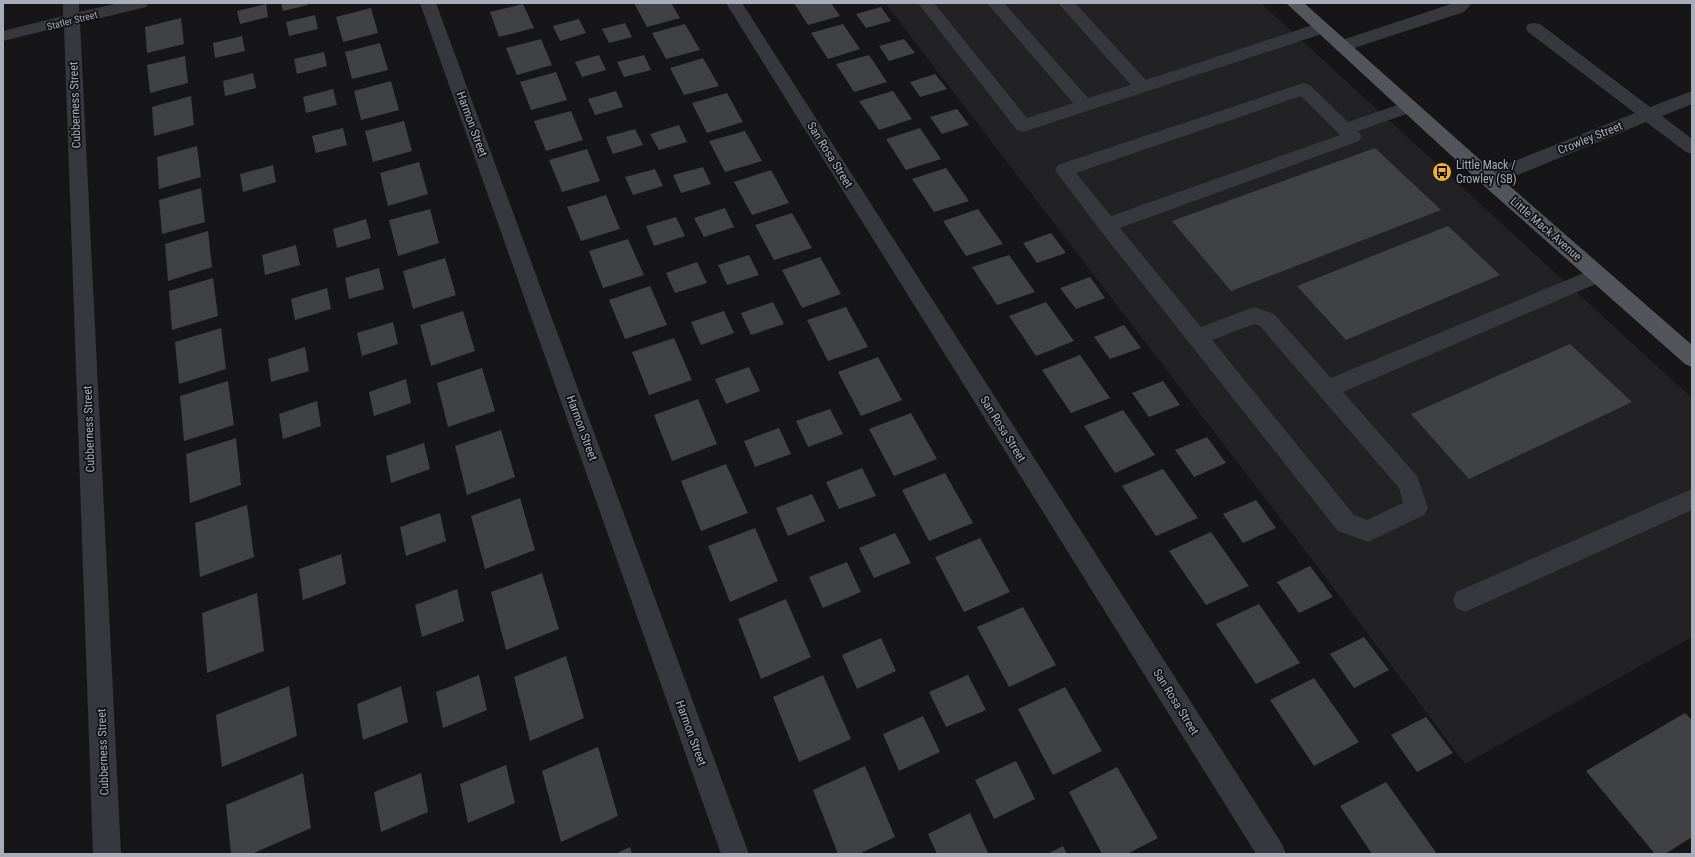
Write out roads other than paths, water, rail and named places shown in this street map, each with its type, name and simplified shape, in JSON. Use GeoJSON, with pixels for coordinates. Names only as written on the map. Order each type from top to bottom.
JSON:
{"type":"FeatureCollection","features":[{"type":"Feature","properties":{"kind":"main road","name":"Little Mack Avenue"},"geometry":{"type":"LineString","coordinates":[[1294,3],[1489,179],[1692,358]]}},
{"type":"Feature","properties":{"kind":"street","name":"Statler Street"},"geometry":{"type":"LineString","coordinates":[[3,36],[71,11],[140,3]]}},
{"type":"Feature","properties":{"kind":"street","name":"Harmon Street"},"geometry":{"type":"LineString","coordinates":[[428,3],[735,854]]}},
{"type":"Feature","properties":{"kind":"street","name":"San Rosa Street"},"geometry":{"type":"LineString","coordinates":[[734,3],[1272,854]]}},
{"type":"Feature","properties":{"kind":"street"},"geometry":{"type":"LineString","coordinates":[[926,3],[1023,126],[1322,28]]}},
{"type":"Feature","properties":{"kind":"street"},"geometry":{"type":"LineString","coordinates":[[994,3],[1084,106]]}},
{"type":"Feature","properties":{"kind":"street"},"geometry":{"type":"LineString","coordinates":[[1066,3],[1143,87]]}},
{"type":"Feature","properties":{"kind":"street"},"geometry":{"type":"LineString","coordinates":[[1342,46],[1458,8],[1464,3]]}},
{"type":"Feature","properties":{"kind":"street","name":"Cubberness Street"},"geometry":{"type":"LineString","coordinates":[[71,11],[107,854]]}},
{"type":"Feature","properties":{"kind":"street"},"geometry":{"type":"LineString","coordinates":[[1534,28],[1692,148]]}},
{"type":"Feature","properties":{"kind":"street"},"geometry":{"type":"LineString","coordinates":[[1107,225],[1353,137],[1304,89],[1064,170],[1107,225],[1346,524],[1368,530],[1416,508],[1409,483],[1267,320],[1254,315],[1197,337]]}},
{"type":"Feature","properties":{"kind":"street","name":"Crowley Street"},"geometry":{"type":"LineString","coordinates":[[1489,179],[1692,97]]}},
{"type":"Feature","properties":{"kind":"street"},"geometry":{"type":"LineString","coordinates":[[1345,129],[1409,107]]}},
{"type":"Feature","properties":{"kind":"street"},"geometry":{"type":"LineString","coordinates":[[1328,389],[1598,275]]}},
{"type":"Feature","properties":{"kind":"street"},"geometry":{"type":"LineString","coordinates":[[1465,600],[1692,499]]}},
{"type":"Feature","properties":{"kind":"place","name":"Little Mack / Crowley (SB)"},"geometry":{"type":"Point","coordinates":[1442,172]}}]}
